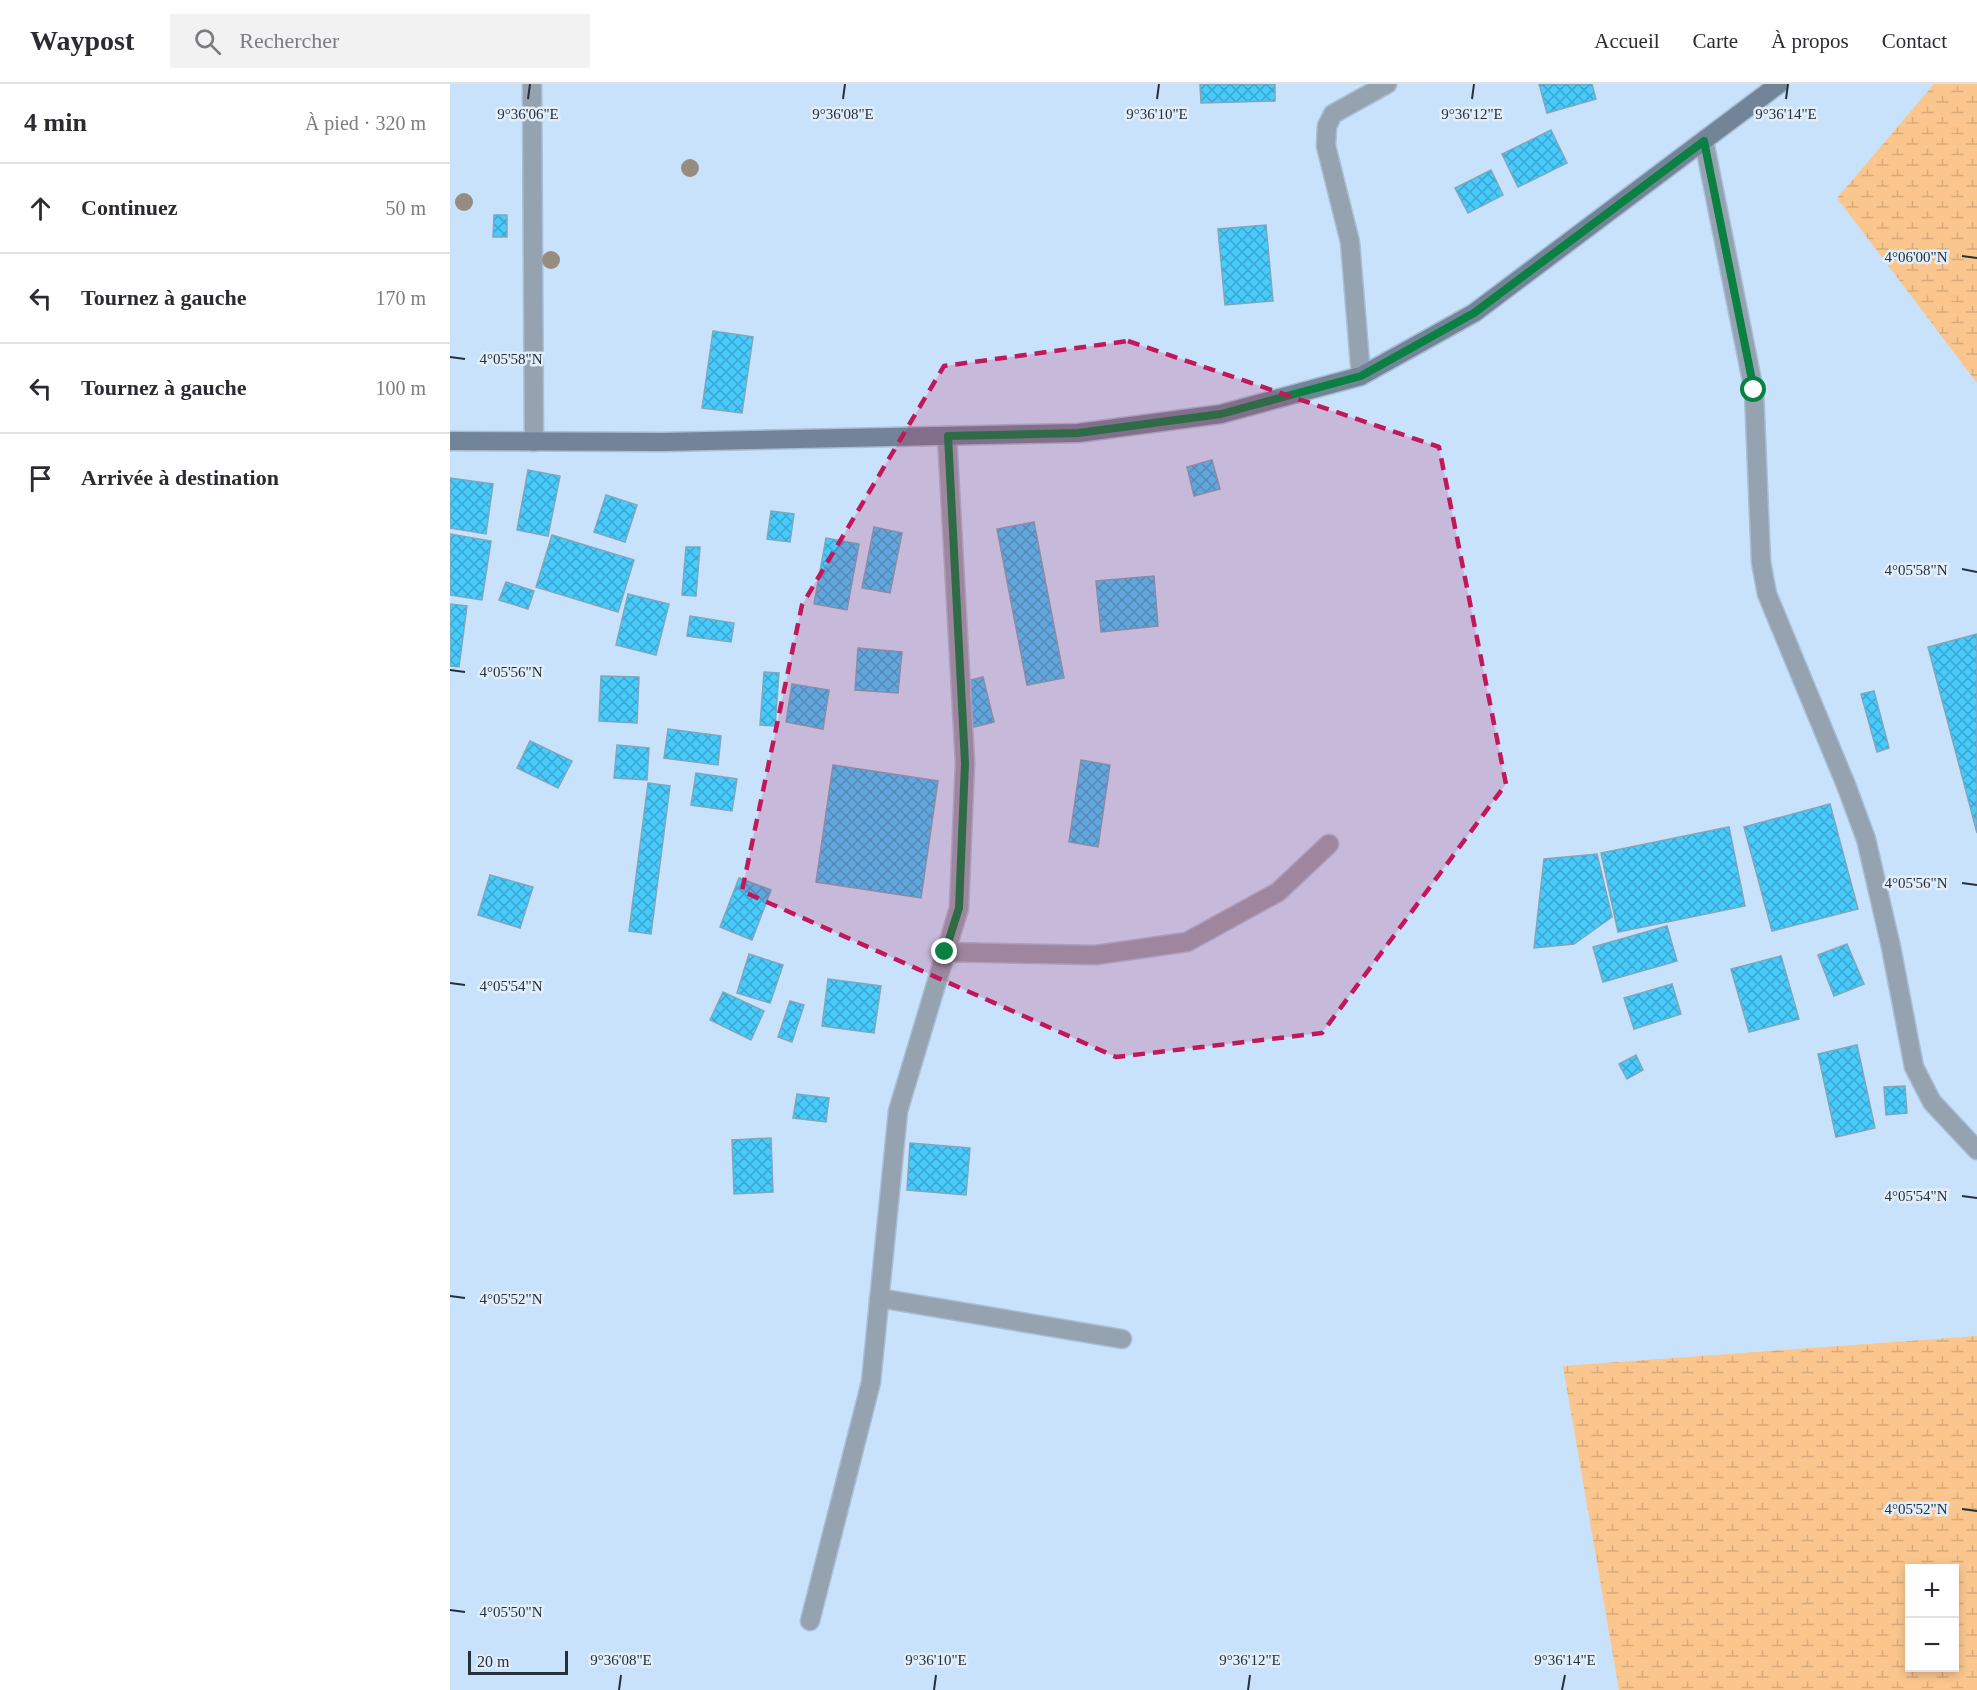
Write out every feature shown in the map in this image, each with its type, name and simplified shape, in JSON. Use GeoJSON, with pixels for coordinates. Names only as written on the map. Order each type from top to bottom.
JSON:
{"type":"FeatureCollection","features":[{"type":"Feature","properties":{"kind":"main road"},"geometry":{"type":"LineString","coordinates":[[450,441],[663,442],[1078,433],[1221,414],[1361,376],[1474,313],[1779,84]]}},
{"type":"Feature","properties":{"kind":"street"},"geometry":{"type":"LineString","coordinates":[[532,84],[534,442]]}},
{"type":"Feature","properties":{"kind":"street"},"geometry":{"type":"LineString","coordinates":[[1361,376],[1350,242],[1326,146],[1327,126],[1333,114],[1387,84]]}},
{"type":"Feature","properties":{"kind":"street"},"geometry":{"type":"LineString","coordinates":[[1704,141],[1754,390],[1761,562],[1767,594],[1866,838],[1891,947],[1914,1067],[1932,1102],[1977,1150]]}},
{"type":"Feature","properties":{"kind":"street"},"geometry":{"type":"LineString","coordinates":[[810,1621],[871,1382],[898,1111],[959,908],[965,763],[948,436]]}},
{"type":"Feature","properties":{"kind":"street"},"geometry":{"type":"LineString","coordinates":[[945,952],[1096,955],[1187,942],[1278,892],[1329,844]]}},
{"type":"Feature","properties":{"kind":"street"},"geometry":{"type":"LineString","coordinates":[[879,1299],[1122,1339]]}},
{"type":"Feature","properties":{"kind":"highlighted area"},"geometry":{"type":"Polygon","coordinates":[[[1128,341],[1439,447],[1506,784],[1322,1033],[1116,1057],[742,891],[802,605],[944,366],[1128,341]]]}},
{"type":"Feature","properties":{"kind":"green space"},"geometry":{"type":"Polygon","coordinates":[[[1934,84],[1977,84],[1977,383],[1837,198],[1934,84]]]}},
{"type":"Feature","properties":{"kind":"green space"},"geometry":{"type":"Polygon","coordinates":[[[1977,1336],[1977,1690],[1619,1690],[1563,1366],[1977,1336]]]}},
{"type":"Feature","properties":{"kind":"building"},"geometry":{"type":"Polygon","coordinates":[[[1200,84],[1275,84],[1275,101],[1201,103],[1200,84]]]}},
{"type":"Feature","properties":{"kind":"building"},"geometry":{"type":"Polygon","coordinates":[[[1539,84],[1592,84],[1596,99],[1547,113],[1539,84]]]}},
{"type":"Feature","properties":{"kind":"building"},"geometry":{"type":"Polygon","coordinates":[[[1551,130],[1567,163],[1518,187],[1502,154],[1551,130]]]}},
{"type":"Feature","properties":{"kind":"building"},"geometry":{"type":"Polygon","coordinates":[[[1491,170],[1503,195],[1468,213],[1455,188],[1491,170]]]}},
{"type":"Feature","properties":{"kind":"building"},"geometry":{"type":"Polygon","coordinates":[[[494,215],[507,215],[507,237],[493,237],[494,215]]]}},
{"type":"Feature","properties":{"kind":"building"},"geometry":{"type":"Polygon","coordinates":[[[1266,225],[1273,301],[1225,305],[1218,229],[1266,225]]]}},
{"type":"Feature","properties":{"kind":"building"},"geometry":{"type":"Polygon","coordinates":[[[713,331],[753,337],[742,413],[702,408],[713,331]]]}},
{"type":"Feature","properties":{"kind":"building"},"geometry":{"type":"Polygon","coordinates":[[[1212,460],[1220,489],[1194,496],[1187,467],[1212,460]]]}},
{"type":"Feature","properties":{"kind":"building"},"geometry":{"type":"Polygon","coordinates":[[[528,470],[560,476],[548,536],[517,530],[528,470]]]}},
{"type":"Feature","properties":{"kind":"building"},"geometry":{"type":"Polygon","coordinates":[[[450,478],[493,484],[486,534],[450,528],[450,478]]]}},
{"type":"Feature","properties":{"kind":"building"},"geometry":{"type":"Polygon","coordinates":[[[606,495],[637,505],[625,542],[594,532],[606,495]]]}},
{"type":"Feature","properties":{"kind":"building"},"geometry":{"type":"Polygon","coordinates":[[[771,511],[794,514],[790,542],[767,539],[771,511]]]}},
{"type":"Feature","properties":{"kind":"building"},"geometry":{"type":"Polygon","coordinates":[[[1034,522],[1064,678],[1027,685],[997,529],[1034,522]]]}},
{"type":"Feature","properties":{"kind":"building"},"geometry":{"type":"Polygon","coordinates":[[[874,527],[902,533],[890,593],[862,588],[874,527]]]}},
{"type":"Feature","properties":{"kind":"building"},"geometry":{"type":"Polygon","coordinates":[[[450,534],[491,541],[482,600],[450,595],[450,534]]]}},
{"type":"Feature","properties":{"kind":"building"},"geometry":{"type":"Polygon","coordinates":[[[552,535],[634,560],[618,612],[536,587],[552,535]]]}},
{"type":"Feature","properties":{"kind":"building"},"geometry":{"type":"Polygon","coordinates":[[[826,538],[859,544],[847,610],[814,604],[826,538]]]}},
{"type":"Feature","properties":{"kind":"building"},"geometry":{"type":"Polygon","coordinates":[[[686,547],[700,547],[696,596],[682,595],[686,547]]]}},
{"type":"Feature","properties":{"kind":"building"},"geometry":{"type":"Polygon","coordinates":[[[1154,576],[1158,626],[1101,632],[1096,581],[1154,576]]]}},
{"type":"Feature","properties":{"kind":"building"},"geometry":{"type":"Polygon","coordinates":[[[506,582],[534,591],[528,609],[499,600],[506,582]]]}},
{"type":"Feature","properties":{"kind":"building"},"geometry":{"type":"Polygon","coordinates":[[[628,594],[669,604],[656,655],[616,645],[628,594]]]}},
{"type":"Feature","properties":{"kind":"building"},"geometry":{"type":"Polygon","coordinates":[[[450,604],[467,606],[459,667],[450,666],[450,604]]]}},
{"type":"Feature","properties":{"kind":"building"},"geometry":{"type":"Polygon","coordinates":[[[690,616],[734,623],[731,642],[687,636],[690,616]]]}},
{"type":"Feature","properties":{"kind":"building"},"geometry":{"type":"Polygon","coordinates":[[[1977,634],[1977,833],[1928,647],[1977,634]]]}},
{"type":"Feature","properties":{"kind":"building"},"geometry":{"type":"Polygon","coordinates":[[[858,648],[902,652],[898,693],[855,690],[858,648]]]}},
{"type":"Feature","properties":{"kind":"building"},"geometry":{"type":"Polygon","coordinates":[[[764,672],[779,673],[775,726],[760,725],[764,672]]]}},
{"type":"Feature","properties":{"kind":"building"},"geometry":{"type":"Polygon","coordinates":[[[601,676],[639,677],[637,723],[599,721],[601,676]]]}},
{"type":"Feature","properties":{"kind":"building"},"geometry":{"type":"Polygon","coordinates":[[[983,677],[994,722],[962,730],[951,685],[983,677]]]}},
{"type":"Feature","properties":{"kind":"building"},"geometry":{"type":"Polygon","coordinates":[[[792,684],[829,690],[823,729],[786,722],[792,684]]]}},
{"type":"Feature","properties":{"kind":"building"},"geometry":{"type":"Polygon","coordinates":[[[1874,691],[1889,748],[1877,752],[1861,694],[1874,691]]]}},
{"type":"Feature","properties":{"kind":"building"},"geometry":{"type":"Polygon","coordinates":[[[668,729],[721,736],[718,765],[664,758],[668,729]]]}},
{"type":"Feature","properties":{"kind":"building"},"geometry":{"type":"Polygon","coordinates":[[[530,741],[572,761],[558,788],[517,768],[530,741]]]}},
{"type":"Feature","properties":{"kind":"building"},"geometry":{"type":"Polygon","coordinates":[[[617,745],[649,748],[647,780],[614,778],[617,745]]]}},
{"type":"Feature","properties":{"kind":"building"},"geometry":{"type":"Polygon","coordinates":[[[1081,760],[1110,765],[1098,847],[1069,842],[1081,760]]]}},
{"type":"Feature","properties":{"kind":"building"},"geometry":{"type":"Polygon","coordinates":[[[833,765],[938,781],[921,898],[816,882],[833,765]]]}},
{"type":"Feature","properties":{"kind":"building"},"geometry":{"type":"Polygon","coordinates":[[[696,773],[737,779],[732,811],[691,805],[696,773]]]}},
{"type":"Feature","properties":{"kind":"building"},"geometry":{"type":"Polygon","coordinates":[[[648,783],[670,786],[651,934],[629,931],[648,783]]]}},
{"type":"Feature","properties":{"kind":"building"},"geometry":{"type":"Polygon","coordinates":[[[1830,804],[1858,909],[1772,931],[1744,827],[1830,804]]]}},
{"type":"Feature","properties":{"kind":"building"},"geometry":{"type":"Polygon","coordinates":[[[1729,827],[1745,906],[1618,932],[1601,853],[1729,827]]]}},
{"type":"Feature","properties":{"kind":"building"},"geometry":{"type":"Polygon","coordinates":[[[1597,854],[1612,917],[1574,944],[1534,948],[1544,859],[1597,854]]]}},
{"type":"Feature","properties":{"kind":"building"},"geometry":{"type":"Polygon","coordinates":[[[490,875],[533,887],[520,928],[478,915],[490,875]]]}},
{"type":"Feature","properties":{"kind":"building"},"geometry":{"type":"Polygon","coordinates":[[[739,878],[771,890],[752,940],[720,927],[739,878]]]}},
{"type":"Feature","properties":{"kind":"building"},"geometry":{"type":"Polygon","coordinates":[[[1667,926],[1677,961],[1603,982],[1593,947],[1667,926]]]}},
{"type":"Feature","properties":{"kind":"building"},"geometry":{"type":"Polygon","coordinates":[[[1847,944],[1864,984],[1834,996],[1818,955],[1847,944]]]}},
{"type":"Feature","properties":{"kind":"building"},"geometry":{"type":"Polygon","coordinates":[[[749,954],[783,965],[770,1003],[737,993],[749,954]]]}},
{"type":"Feature","properties":{"kind":"building"},"geometry":{"type":"Polygon","coordinates":[[[1781,956],[1799,1019],[1749,1032],[1731,969],[1781,956]]]}},
{"type":"Feature","properties":{"kind":"building"},"geometry":{"type":"Polygon","coordinates":[[[828,979],[881,986],[874,1033],[822,1026],[828,979]]]}},
{"type":"Feature","properties":{"kind":"building"},"geometry":{"type":"Polygon","coordinates":[[[1672,984],[1681,1014],[1634,1029],[1624,998],[1672,984]]]}},
{"type":"Feature","properties":{"kind":"building"},"geometry":{"type":"Polygon","coordinates":[[[723,992],[764,1011],[751,1040],[710,1020],[723,992]]]}},
{"type":"Feature","properties":{"kind":"building"},"geometry":{"type":"Polygon","coordinates":[[[790,1001],[804,1005],[792,1042],[778,1037],[790,1001]]]}},
{"type":"Feature","properties":{"kind":"building"},"geometry":{"type":"Polygon","coordinates":[[[1857,1045],[1875,1128],[1836,1137],[1818,1054],[1857,1045]]]}},
{"type":"Feature","properties":{"kind":"building"},"geometry":{"type":"Polygon","coordinates":[[[1636,1055],[1643,1070],[1627,1079],[1619,1064],[1636,1055]]]}},
{"type":"Feature","properties":{"kind":"building"},"geometry":{"type":"Polygon","coordinates":[[[1905,1086],[1907,1113],[1886,1115],[1884,1087],[1905,1086]]]}},
{"type":"Feature","properties":{"kind":"building"},"geometry":{"type":"Polygon","coordinates":[[[797,1094],[829,1098],[826,1122],[793,1118],[797,1094]]]}},
{"type":"Feature","properties":{"kind":"building"},"geometry":{"type":"Polygon","coordinates":[[[771,1138],[773,1192],[734,1194],[732,1140],[771,1138]]]}},
{"type":"Feature","properties":{"kind":"building"},"geometry":{"type":"Polygon","coordinates":[[[910,1143],[970,1148],[966,1195],[907,1190],[910,1143]]]}},
{"type":"Feature","properties":{"kind":"route"},"geometry":{"type":"LineString","coordinates":[[945,952],[959,908],[965,763],[948,436],[1078,433],[1221,414],[1361,376],[1474,313],[1704,141],[1754,390]]}}]}
